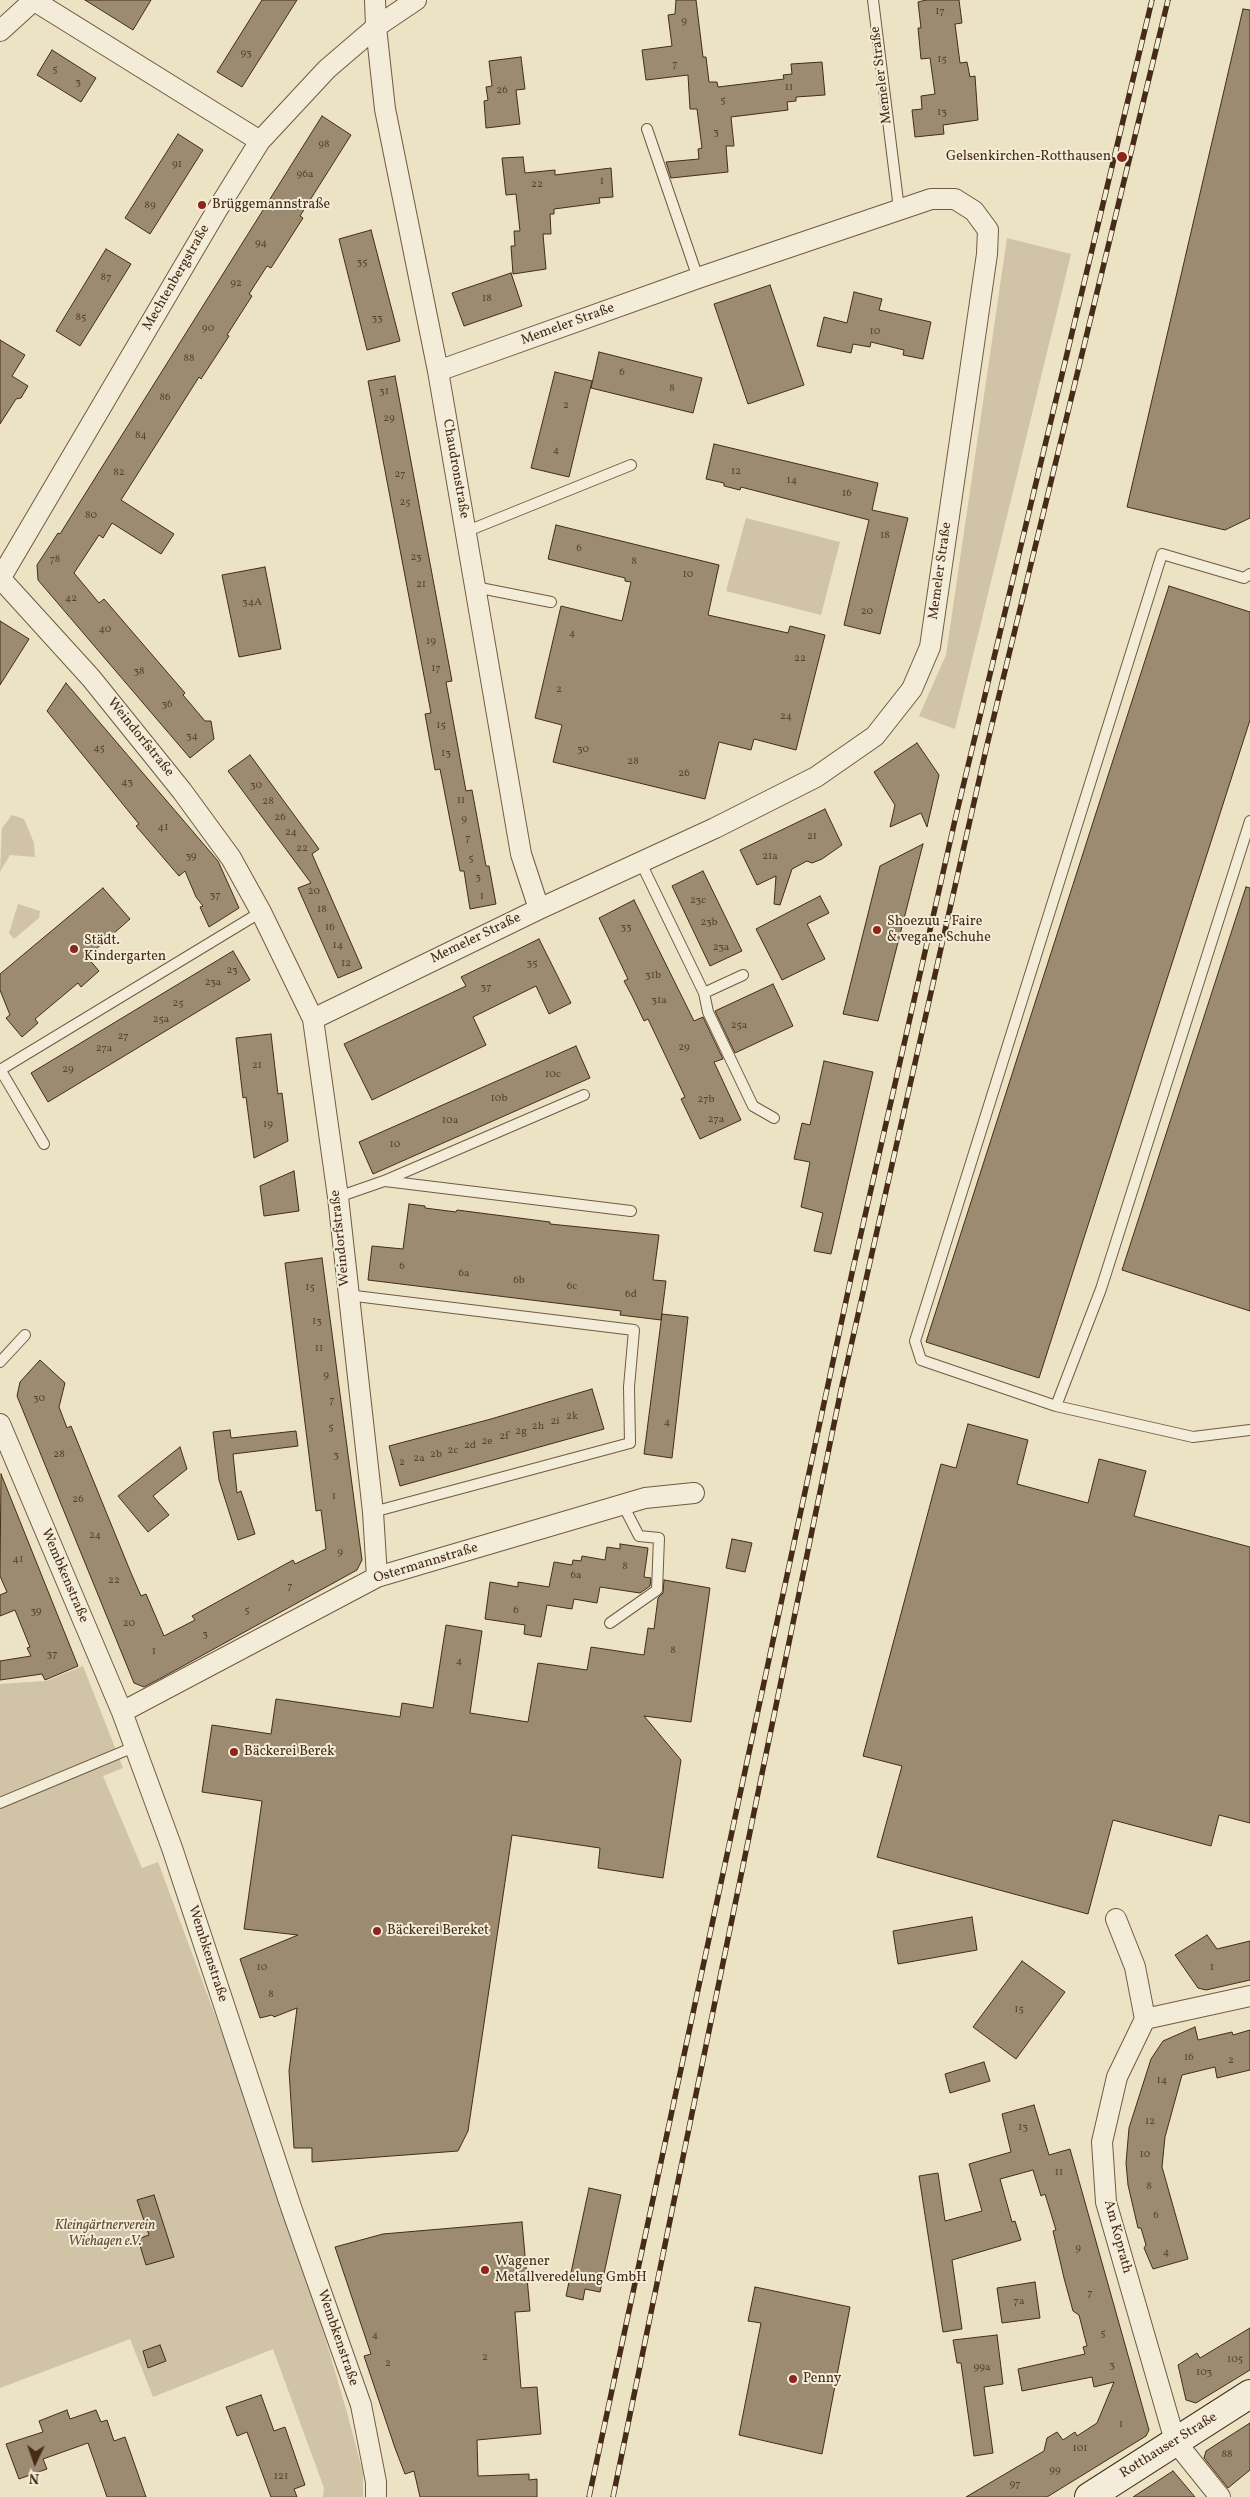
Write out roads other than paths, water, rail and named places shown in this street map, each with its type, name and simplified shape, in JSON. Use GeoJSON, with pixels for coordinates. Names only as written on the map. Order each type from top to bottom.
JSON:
{"type":"FeatureCollection","features":[{"type":"Feature","properties":{"kind":"main road","name":"Rotthauser Straße"},"geometry":{"type":"LineString","coordinates":[[1089,2497],[1250,2394]]}},
{"type":"Feature","properties":{"kind":"street"},"geometry":{"type":"LineString","coordinates":[[375,0],[376,28]]}},
{"type":"Feature","properties":{"kind":"street","name":"Mechtenbergstraße"},"geometry":{"type":"LineString","coordinates":[[0,579],[217,210],[260,141],[327,69],[376,28],[416,0]]}},
{"type":"Feature","properties":{"kind":"street"},"geometry":{"type":"LineString","coordinates":[[0,31],[33,1],[260,141]]}},
{"type":"Feature","properties":{"kind":"street","name":"Chaudronstraße"},"geometry":{"type":"LineString","coordinates":[[376,28],[385,109],[438,371],[521,854],[538,909]]}},
{"type":"Feature","properties":{"kind":"street","name":"Memeler Straße"},"geometry":{"type":"LineString","coordinates":[[313,1019],[538,909],[642,863],[816,777],[876,736],[912,689],[930,647],[987,254],[988,230],[974,212],[955,199],[932,199],[698,278],[438,371]]}},
{"type":"Feature","properties":{"kind":"street","name":"Weindorfstraße"},"geometry":{"type":"LineString","coordinates":[[0,579],[91,678],[182,791],[231,858],[261,912],[313,1019],[338,1197],[347,1294],[373,1512],[377,1577]]}},
{"type":"Feature","properties":{"kind":"street","name":"Wembkenstraße"},"geometry":{"type":"LineString","coordinates":[[0,1424],[122,1712],[172,1848],[292,2210],[360,2405],[376,2482],[376,2497]]}},
{"type":"Feature","properties":{"kind":"street","name":"Ostermannstraße"},"geometry":{"type":"LineString","coordinates":[[122,1712],[377,1577],[645,1498],[694,1493]]}},
{"type":"Feature","properties":{"kind":"street"},"geometry":{"type":"LineString","coordinates":[[1116,1919],[1135,1967],[1145,2019],[1250,1996]]}},
{"type":"Feature","properties":{"kind":"street","name":"Am Koprath"},"geometry":{"type":"LineString","coordinates":[[1145,2019],[1117,2077],[1102,2142],[1106,2202],[1175,2441]]}},
{"type":"Feature","properties":{"kind":"street"},"geometry":{"type":"LineString","coordinates":[[1175,2441],[1220,2497]]}},
{"type":"Feature","properties":{"kind":"lane","name":"Memeler Straße"},"geometry":{"type":"LineString","coordinates":[[873,0],[899,209]]}},
{"type":"Feature","properties":{"kind":"lane"},"geometry":{"type":"LineString","coordinates":[[647,128],[698,278]]}},
{"type":"Feature","properties":{"kind":"lane"},"geometry":{"type":"LineString","coordinates":[[466,532],[631,465]]}},
{"type":"Feature","properties":{"kind":"lane"},"geometry":{"type":"LineString","coordinates":[[1250,574],[1244,578],[1162,554],[915,1341],[921,1360],[1056,1406],[1193,1437],[1250,1430]]}},
{"type":"Feature","properties":{"kind":"lane"},"geometry":{"type":"LineString","coordinates":[[475,587],[551,602]]}},
{"type":"Feature","properties":{"kind":"lane"},"geometry":{"type":"LineString","coordinates":[[1056,1406],[1102,1289],[1250,821]]}},
{"type":"Feature","properties":{"kind":"lane"},"geometry":{"type":"LineString","coordinates":[[642,863],[704,993],[708,1012],[753,1106],[774,1118]]}},
{"type":"Feature","properties":{"kind":"lane"},"geometry":{"type":"LineString","coordinates":[[44,1144],[0,1069],[261,912]]}},
{"type":"Feature","properties":{"kind":"lane"},"geometry":{"type":"LineString","coordinates":[[704,993],[743,975]]}},
{"type":"Feature","properties":{"kind":"lane"},"geometry":{"type":"LineString","coordinates":[[338,1197],[384,1181],[584,1095]]}},
{"type":"Feature","properties":{"kind":"lane"},"geometry":{"type":"LineString","coordinates":[[384,1181],[631,1210]]}},
{"type":"Feature","properties":{"kind":"lane"},"geometry":{"type":"LineString","coordinates":[[347,1294],[634,1330],[629,1387],[630,1443],[373,1512]]}},
{"type":"Feature","properties":{"kind":"lane"},"geometry":{"type":"LineString","coordinates":[[0,1362],[25,1335]]}},
{"type":"Feature","properties":{"kind":"lane"},"geometry":{"type":"LineString","coordinates":[[610,1623],[657,1590],[659,1538],[639,1536],[623,1504]]}},
{"type":"Feature","properties":{"kind":"lane"},"geometry":{"type":"LineString","coordinates":[[0,1803],[134,1747]]}},
{"type":"Feature","properties":{"kind":"railway"},"geometry":{"type":"LineString","coordinates":[[589,2497],[852,1273],[955,820],[1152,0]]}},
{"type":"Feature","properties":{"kind":"railway"},"geometry":{"type":"LineString","coordinates":[[613,2497],[841,1390],[987,745],[1168,0]]}},
{"type":"Feature","properties":{"kind":"place","name":"Gelsenkirchen-Rotthausen"},"geometry":{"type":"Point","coordinates":[1122,157]}},
{"type":"Feature","properties":{"kind":"place","name":"Brüggemannstraße"},"geometry":{"type":"Point","coordinates":[202,205]}},
{"type":"Feature","properties":{"kind":"place","name":"Shoezuu - Faire & vegane Schuhe"},"geometry":{"type":"Point","coordinates":[877,930]}},
{"type":"Feature","properties":{"kind":"place","name":"Städt. Kindergarten"},"geometry":{"type":"Point","coordinates":[74,949]}},
{"type":"Feature","properties":{"kind":"place","name":"Bäckerei Berek"},"geometry":{"type":"Point","coordinates":[234,1752]}},
{"type":"Feature","properties":{"kind":"place","name":"Bäckerei Bereket"},"geometry":{"type":"Point","coordinates":[377,1931]}},
{"type":"Feature","properties":{"kind":"place","name":"Wagener Metallveredelung GmbH"},"geometry":{"type":"Point","coordinates":[485,2270]}},
{"type":"Feature","properties":{"kind":"place","name":"Penny"},"geometry":{"type":"Point","coordinates":[793,2379]}},
{"type":"Feature","properties":{"kind":"park label","name":"Kleingärtnerverein Wiehagen e.V."},"geometry":{"type":"Point","coordinates":[105,2234]}}]}
